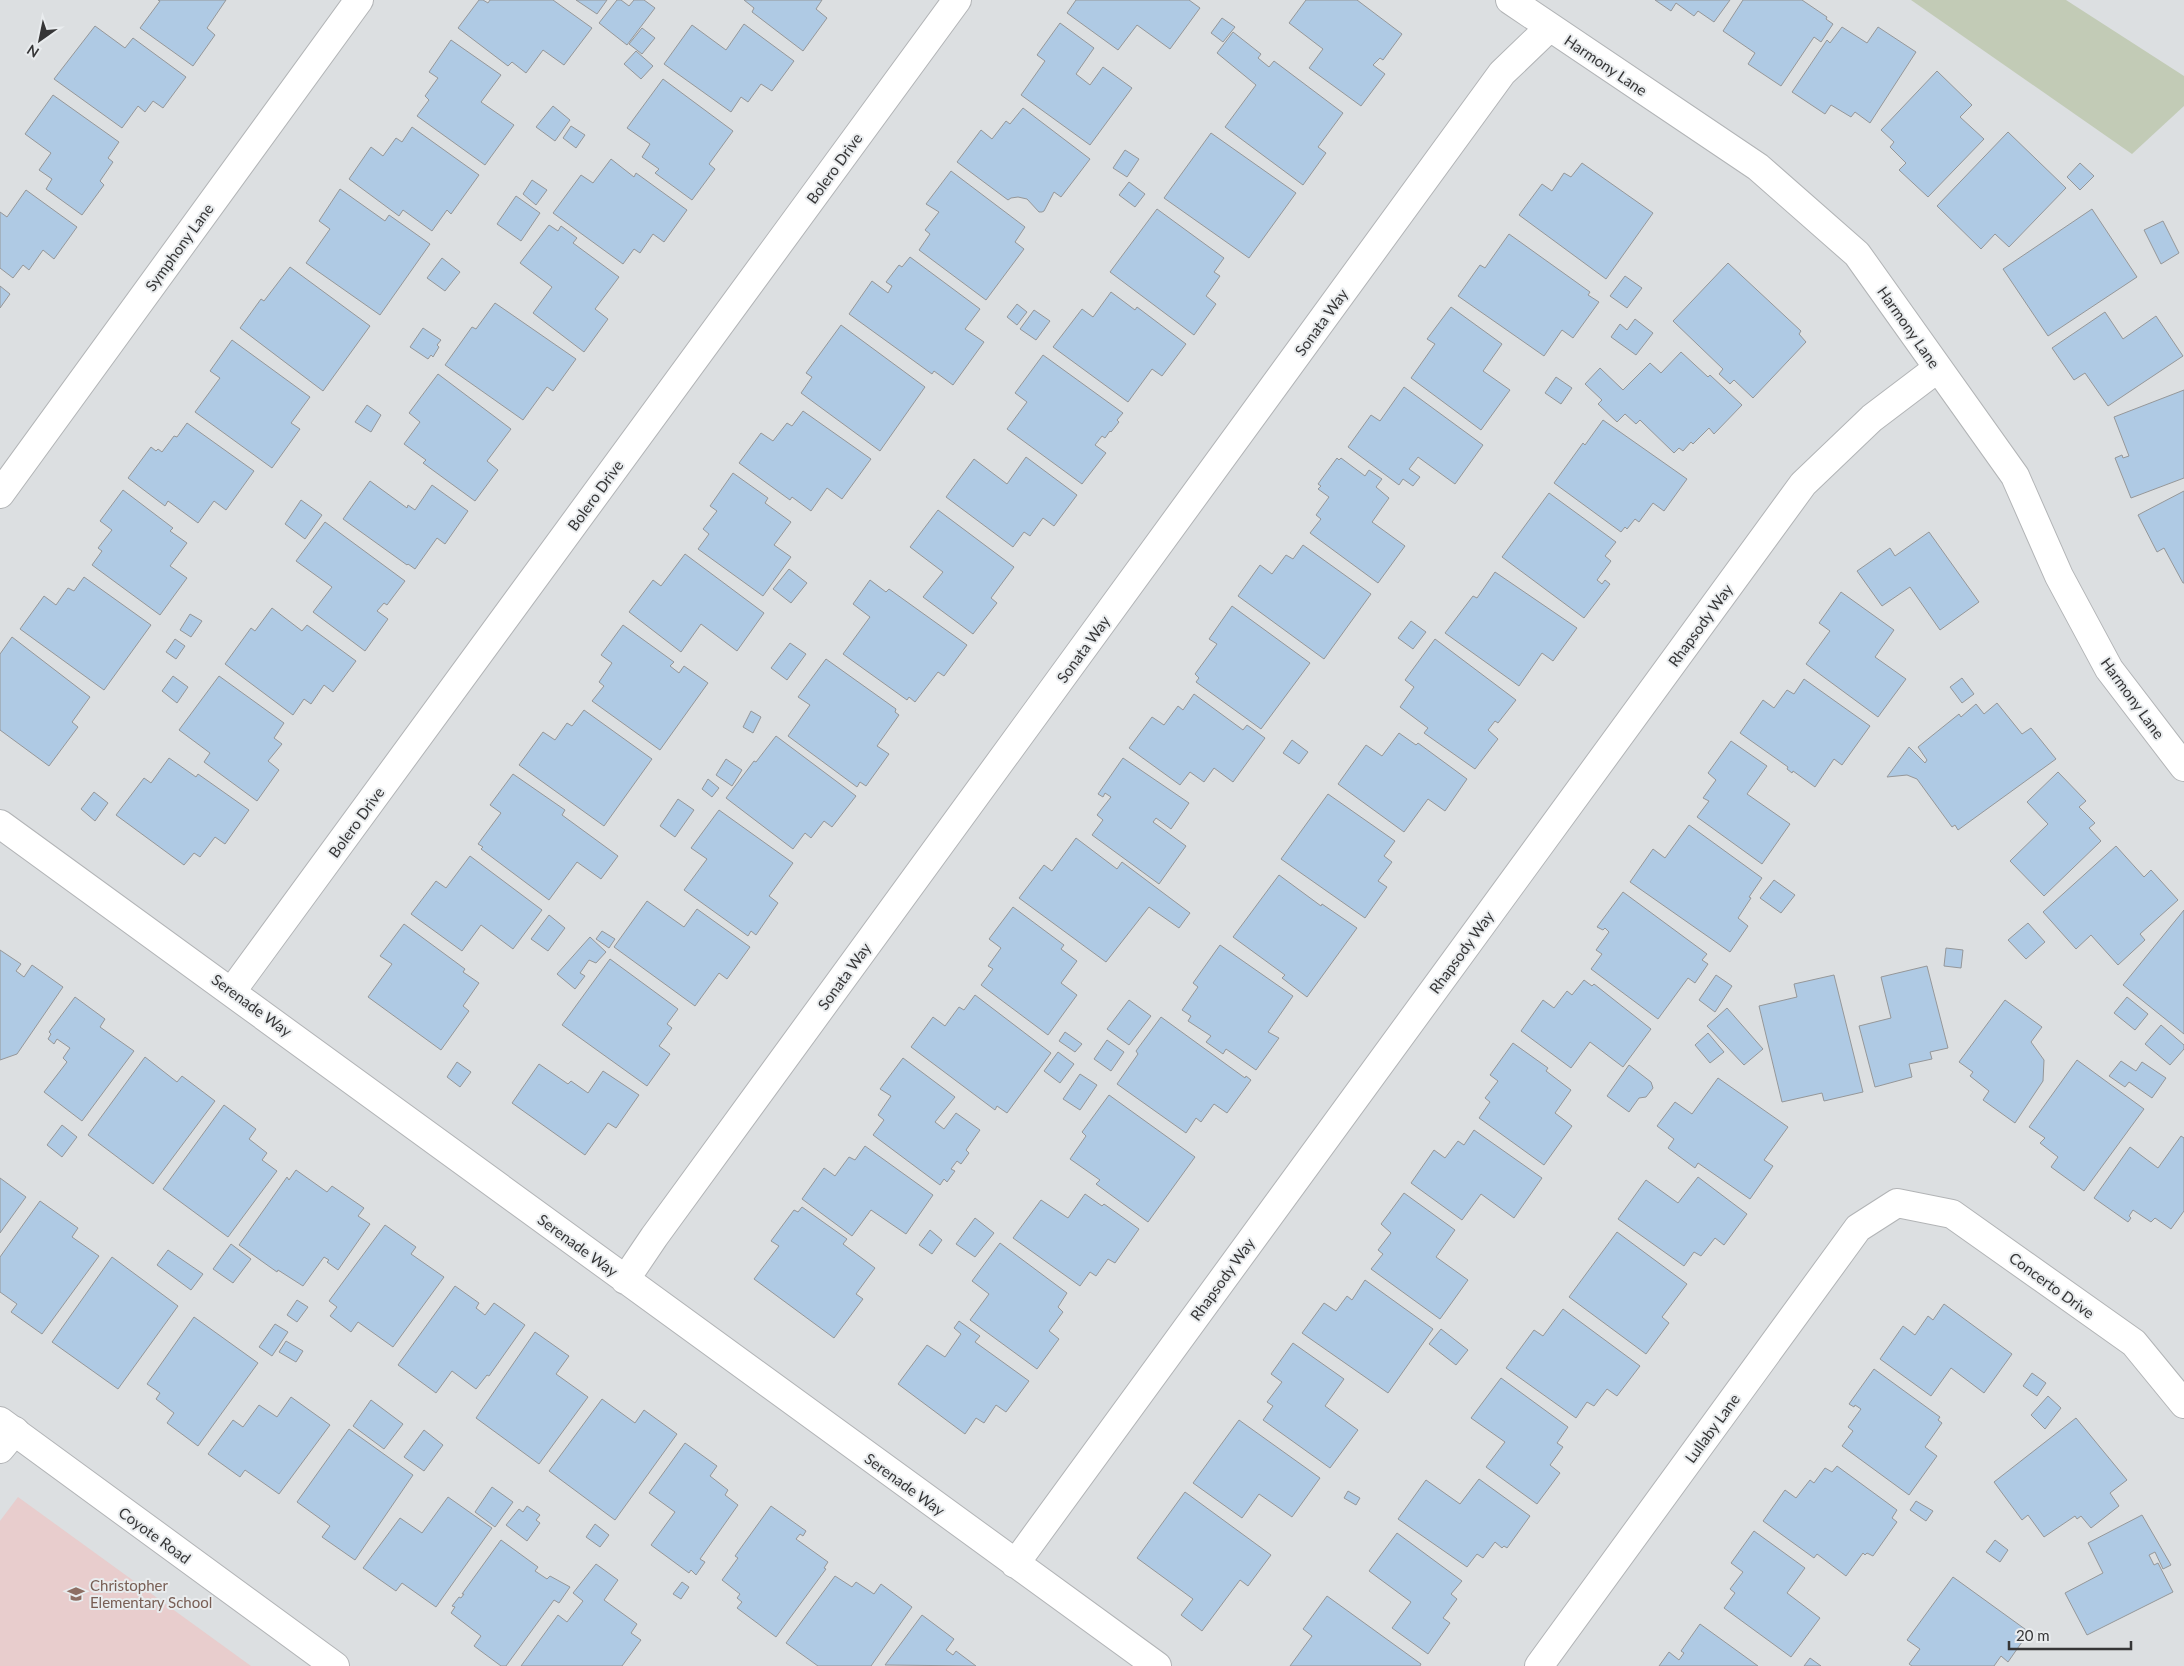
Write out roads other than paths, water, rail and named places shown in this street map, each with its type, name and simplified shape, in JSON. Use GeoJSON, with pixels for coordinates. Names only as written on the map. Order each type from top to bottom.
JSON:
{"type":"FeatureCollection","features":[{"type":"Feature","properties":{"kind":"street","name":"Symphony Lane"},"geometry":{"type":"LineString","coordinates":[[0,494],[359,0]]}},
{"type":"Feature","properties":{"kind":"street","name":"Bolero Drive"},"geometry":{"type":"LineString","coordinates":[[232,991],[957,0]]}},
{"type":"Feature","properties":{"kind":"street","name":"Harmony Lane"},"geometry":{"type":"LineString","coordinates":[[1510,0],[1758,168],[1857,254],[2015,476],[2059,576],[2109,669],[2184,767]]}},
{"type":"Feature","properties":{"kind":"street","name":"Sonata Way"},"geometry":{"type":"LineString","coordinates":[[625,1280],[654,1237],[1502,73],[1550,27]]}},
{"type":"Feature","properties":{"kind":"street","name":"Rhapsody Way"},"geometry":{"type":"LineString","coordinates":[[1015,1564],[1803,484],[1872,418],[1938,368]]}},
{"type":"Feature","properties":{"kind":"street","name":"Serenade Way"},"geometry":{"type":"LineString","coordinates":[[0,824],[1157,1666]]}},
{"type":"Feature","properties":{"kind":"street","name":"Concerto Drive"},"geometry":{"type":"LineString","coordinates":[[1897,1203],[1952,1214],[2134,1343],[2184,1404]]}},
{"type":"Feature","properties":{"kind":"street","name":"Lullaby Lane"},"geometry":{"type":"LineString","coordinates":[[1539,1666],[1858,1228],[1897,1203]]}},
{"type":"Feature","properties":{"kind":"street","name":"Coyote Road"},"geometry":{"type":"LineString","coordinates":[[5,1434],[335,1666]]}},
{"type":"Feature","properties":{"kind":"place","name":"Christopher Elementary School"},"geometry":{"type":"Point","coordinates":[76,1594]}}]}
